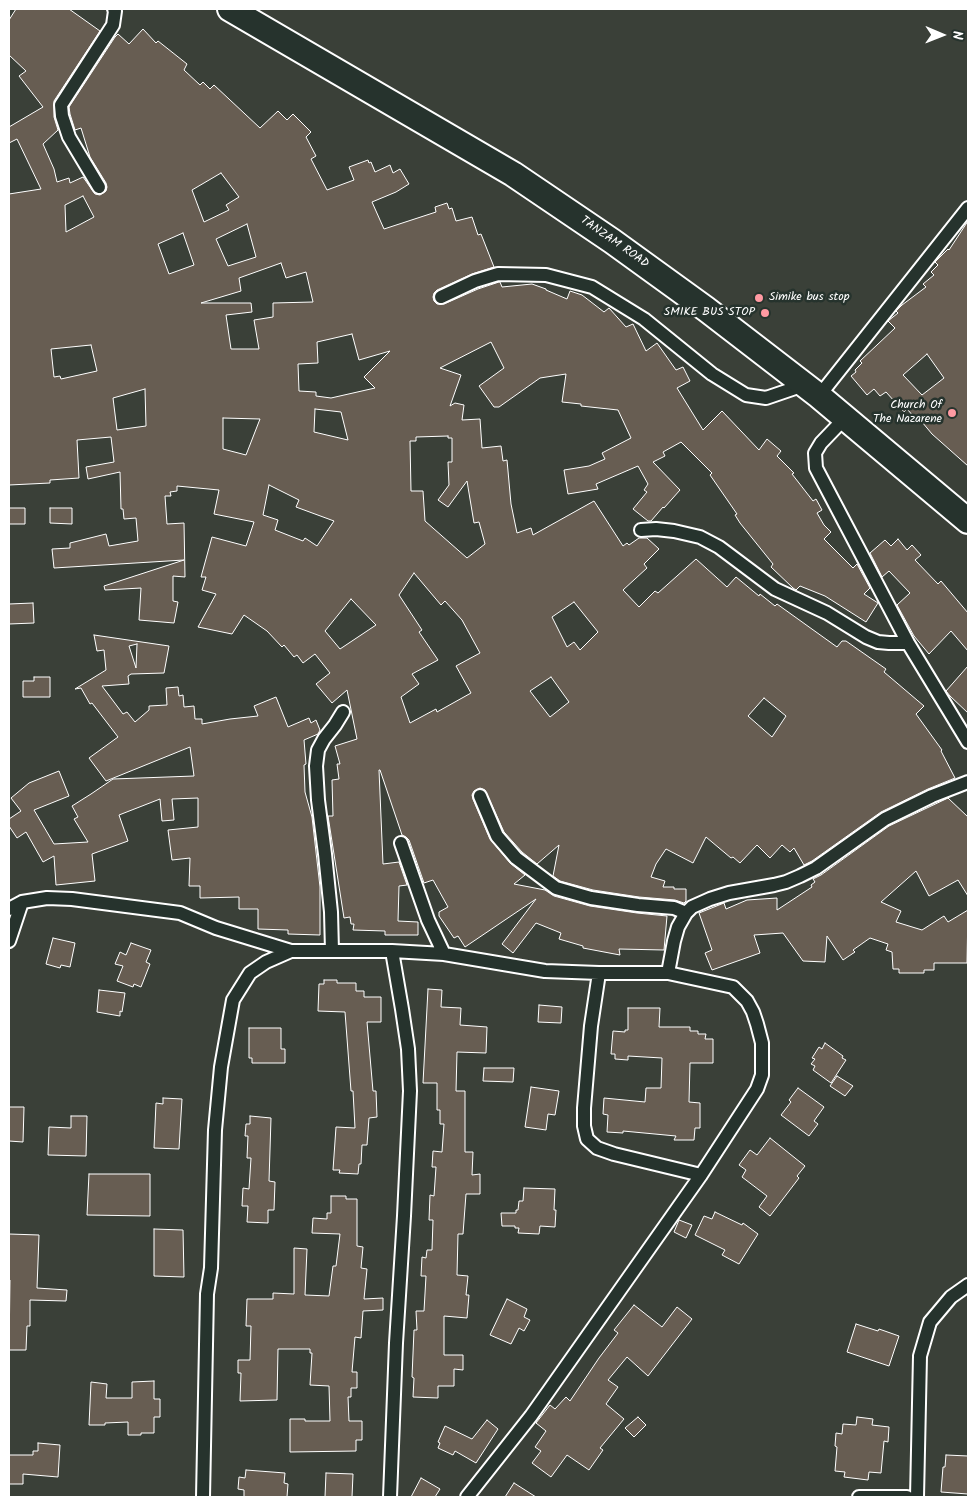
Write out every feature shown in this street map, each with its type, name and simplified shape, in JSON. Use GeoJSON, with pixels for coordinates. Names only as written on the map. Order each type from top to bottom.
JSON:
{"type":"FeatureCollection","features":[{"type":"Feature","properties":{"kind":"highway","name":"TANZAM ROAD"},"geometry":{"type":"LineString","coordinates":[[230,9],[514,174],[612,241],[812,390],[968,521]]}},
{"type":"Feature","properties":{"kind":"street"},"geometry":{"type":"LineString","coordinates":[[99,187],[69,137],[62,116],[61,105],[113,25],[114,9]]}},
{"type":"Feature","properties":{"kind":"street"},"geometry":{"type":"LineString","coordinates":[[441,297],[475,281],[498,274],[546,275],[592,287],[644,319],[712,374],[746,395],[766,398],[812,390],[968,208]]}},
{"type":"Feature","properties":{"kind":"street"},"geometry":{"type":"LineString","coordinates":[[845,418],[821,443],[815,453],[816,468],[908,643],[968,742]]}},
{"type":"Feature","properties":{"kind":"street"},"geometry":{"type":"LineString","coordinates":[[640,530],[674,531],[700,537],[719,547],[775,589],[827,613],[866,636],[878,642],[908,643]]}},
{"type":"Feature","properties":{"kind":"street"},"geometry":{"type":"LineString","coordinates":[[332,951],[331,912],[316,766],[318,750],[344,712]]}},
{"type":"Feature","properties":{"kind":"street"},"geometry":{"type":"LineString","coordinates":[[668,973],[678,927],[692,907],[710,899],[737,891],[786,882],[800,876],[816,868],[885,819],[932,796],[968,782]]}},
{"type":"Feature","properties":{"kind":"street"},"geometry":{"type":"LineString","coordinates":[[480,796],[498,836],[516,858],[556,888],[591,898],[674,908],[686,913]]}},
{"type":"Feature","properties":{"kind":"street"},"geometry":{"type":"LineString","coordinates":[[401,843],[428,920],[444,954]]}},
{"type":"Feature","properties":{"kind":"street"},"geometry":{"type":"LineString","coordinates":[[9,909],[22,902],[47,898],[72,899],[180,913],[216,928],[291,950],[392,951],[444,954],[544,971],[599,974],[668,973],[733,988],[747,1001],[753,1012],[762,1043],[762,1075],[757,1089],[701,1175],[531,1416],[467,1497]]}},
{"type":"Feature","properties":{"kind":"street"},"geometry":{"type":"LineString","coordinates":[[9,941],[22,902]]}},
{"type":"Feature","properties":{"kind":"street"},"geometry":{"type":"LineString","coordinates":[[203,1497],[207,1294],[211,1268],[215,1130],[221,1067],[233,1000],[250,973],[266,962],[291,950]]}},
{"type":"Feature","properties":{"kind":"street"},"geometry":{"type":"LineString","coordinates":[[390,1497],[396,1343],[410,1091],[408,1049],[392,951]]}},
{"type":"Feature","properties":{"kind":"street"},"geometry":{"type":"LineString","coordinates":[[599,974],[591,1026],[584,1108],[584,1126],[587,1140],[597,1148],[614,1154],[701,1175]]}},
{"type":"Feature","properties":{"kind":"street"},"geometry":{"type":"LineString","coordinates":[[917,1497],[920,1356],[930,1322],[951,1298],[968,1285]]}},
{"type":"Feature","properties":{"kind":"street"},"geometry":{"type":"LineString","coordinates":[[860,1497],[907,1497]]}},
{"type":"Feature","properties":{"kind":"building"},"geometry":{"type":"Polygon","coordinates":[[[16,9],[69,9],[100,31],[54,101],[54,117],[58,130],[43,144],[54,169],[57,182],[69,178],[70,183],[83,177],[95,194],[100,195],[106,191],[106,183],[90,157],[81,128],[75,130],[69,107],[115,37],[118,34],[129,44],[143,29],[156,43],[158,41],[187,64],[184,70],[200,85],[203,82],[210,89],[214,85],[260,128],[278,111],[287,120],[293,114],[311,132],[306,137],[316,156],[311,159],[327,190],[354,180],[349,167],[368,160],[369,163],[371,162],[375,172],[390,165],[393,173],[400,169],[409,184],[396,192],[372,202],[384,229],[436,212],[435,207],[447,203],[449,209],[452,208],[456,221],[472,217],[478,235],[481,234],[494,267],[472,274],[437,290],[433,297],[437,304],[444,304],[499,282],[502,287],[532,284],[567,299],[570,291],[582,295],[604,312],[609,308],[626,327],[633,324],[646,351],[657,343],[676,370],[683,367],[690,381],[677,388],[703,430],[722,411],[759,450],[767,439],[781,451],[777,456],[794,473],[792,474],[813,501],[816,499],[822,510],[817,513],[831,532],[824,539],[853,568],[857,564],[870,588],[864,594],[878,603],[866,622],[825,596],[800,586],[796,590],[771,567],[773,564],[740,523],[735,515],[737,514],[710,475],[712,473],[681,442],[663,452],[665,456],[653,462],[680,490],[651,521],[648,521],[633,509],[647,492],[644,490],[648,484],[638,466],[596,484],[598,489],[568,494],[564,470],[589,466],[605,459],[602,453],[631,438],[618,410],[562,402],[566,374],[540,378],[499,407],[494,407],[479,386],[504,368],[491,342],[440,368],[461,375],[450,406],[455,403],[464,405],[462,420],[480,419],[482,448],[501,446],[503,461],[507,460],[511,504],[517,533],[531,528],[533,535],[594,501],[623,546],[627,543],[629,545],[639,538],[647,538],[659,549],[644,564],[647,568],[623,590],[639,607],[655,591],[658,593],[696,559],[727,587],[736,577],[759,596],[760,594],[775,606],[777,604],[837,647],[842,641],[846,641],[886,669],[884,672],[924,706],[916,714],[942,750],[955,778],[881,812],[804,865],[794,848],[790,852],[782,845],[770,858],[757,845],[740,863],[706,837],[693,863],[666,849],[656,864],[651,877],[665,881],[663,887],[686,889],[686,901],[684,903],[675,900],[593,890],[560,881],[553,876],[559,845],[537,864],[522,852],[504,832],[485,790],[480,788],[474,791],[473,799],[490,839],[510,863],[525,875],[514,884],[545,890],[554,896],[590,906],[667,916],[664,950],[619,949],[620,955],[583,948],[583,946],[559,939],[561,933],[536,923],[513,953],[502,944],[536,899],[465,947],[458,936],[454,938],[439,916],[439,912],[448,907],[433,880],[424,883],[409,840],[402,835],[379,770],[383,864],[399,862],[407,885],[399,886],[398,921],[418,922],[418,935],[385,935],[385,931],[353,930],[354,924],[351,924],[350,917],[344,918],[328,816],[333,816],[332,780],[339,779],[337,764],[340,764],[335,746],[357,739],[347,690],[332,703],[316,684],[330,673],[315,654],[303,663],[297,655],[294,657],[284,645],[282,647],[267,631],[244,615],[232,634],[198,627],[216,594],[202,590],[206,577],[201,577],[212,537],[246,546],[254,522],[214,514],[219,490],[177,486],[177,491],[170,492],[171,496],[165,496],[167,524],[184,523],[185,577],[173,576],[173,601],[178,602],[174,623],[139,620],[141,588],[105,590],[104,586],[184,560],[54,568],[52,549],[70,548],[70,543],[106,534],[109,546],[138,541],[136,518],[124,519],[123,509],[121,509],[120,472],[88,479],[86,467],[114,462],[111,437],[77,440],[79,478],[50,480],[50,483],[9,485],[9,194],[41,189],[17,139],[9,143],[9,127],[43,107],[19,76],[26,71],[9,55],[9,20],[16,9]],[[221,173],[192,190],[204,222],[229,210],[226,205],[239,197],[221,173]],[[83,196],[65,205],[66,232],[94,217],[83,196]],[[247,224],[216,239],[228,266],[256,257],[247,224]],[[183,233],[158,244],[169,274],[194,265],[183,233]],[[281,263],[239,278],[241,291],[201,303],[251,303],[252,312],[226,315],[231,349],[259,349],[254,320],[273,317],[273,303],[313,302],[306,272],[286,278],[281,263]],[[352,334],[317,342],[318,363],[298,364],[299,391],[316,392],[316,396],[331,398],[375,388],[364,377],[390,351],[359,360],[352,334]],[[91,345],[51,349],[54,377],[60,376],[61,379],[97,371],[91,345]],[[145,389],[113,398],[117,430],[146,426],[145,389]],[[315,409],[314,432],[348,440],[341,412],[315,409]],[[223,418],[223,449],[246,455],[260,419],[223,418]],[[448,436],[416,437],[416,441],[410,441],[411,491],[423,491],[425,521],[467,558],[485,544],[479,522],[474,523],[467,481],[448,507],[438,500],[449,485],[448,462],[452,462],[452,438],[448,438],[448,436]],[[269,485],[263,515],[278,520],[275,530],[303,541],[305,538],[317,546],[334,521],[296,507],[299,500],[269,485]],[[414,573],[399,595],[422,630],[419,632],[438,660],[412,674],[419,684],[401,697],[410,723],[436,709],[437,712],[471,693],[456,666],[480,653],[462,620],[445,601],[441,605],[414,573]],[[351,599],[325,631],[340,649],[376,625],[351,599]],[[574,602],[552,617],[567,647],[574,642],[580,650],[598,632],[574,602]],[[551,677],[530,691],[550,717],[569,702],[551,677]],[[764,698],[748,716],[772,737],[786,716],[764,698]]]}},
{"type":"Feature","properties":{"kind":"building"},"geometry":{"type":"Polygon","coordinates":[[[968,221],[968,466],[932,434],[917,416],[915,418],[907,409],[904,412],[886,392],[880,396],[874,389],[867,395],[851,376],[862,363],[860,361],[895,328],[888,321],[898,313],[896,311],[902,305],[926,287],[923,284],[934,275],[931,272],[938,265],[935,262],[949,250],[968,221]],[[927,354],[903,375],[922,395],[944,378],[927,354]]]}},
{"type":"Feature","properties":{"kind":"building"},"geometry":{"type":"Polygon","coordinates":[[[9,508],[25,508],[25,524],[9,524],[9,508]]]}},
{"type":"Feature","properties":{"kind":"building"},"geometry":{"type":"Polygon","coordinates":[[[50,508],[72,508],[72,524],[50,523],[50,508]]]}},
{"type":"Feature","properties":{"kind":"building"},"geometry":{"type":"Polygon","coordinates":[[[898,539],[907,550],[912,545],[921,555],[915,560],[938,584],[941,581],[968,613],[968,651],[951,631],[929,654],[914,636],[897,605],[910,593],[889,571],[882,577],[870,553],[885,540],[891,546],[898,539]]]}},
{"type":"Feature","properties":{"kind":"building"},"geometry":{"type":"Polygon","coordinates":[[[33,603],[34,623],[9,624],[9,604],[33,603]]]}},
{"type":"Feature","properties":{"kind":"building"},"geometry":{"type":"Polygon","coordinates":[[[94,635],[169,646],[164,673],[131,674],[128,676],[129,684],[102,686],[123,714],[127,712],[135,722],[149,710],[149,706],[167,705],[166,688],[178,687],[179,696],[183,695],[184,707],[194,706],[195,719],[202,719],[202,724],[258,716],[254,706],[276,697],[288,727],[309,718],[311,723],[316,720],[320,730],[318,734],[304,740],[306,764],[304,765],[305,792],[312,817],[320,887],[320,935],[288,934],[288,930],[258,929],[258,909],[239,909],[239,897],[200,898],[200,886],[189,886],[190,858],[172,860],[168,830],[198,827],[198,798],[172,799],[174,820],[162,821],[160,799],[119,815],[128,841],[92,854],[95,881],[56,885],[54,856],[43,862],[26,832],[17,838],[9,826],[9,819],[21,811],[11,798],[29,783],[59,771],[69,796],[34,810],[54,844],[88,842],[74,819],[78,817],[72,806],[113,779],[194,776],[190,747],[106,781],[89,758],[118,737],[92,703],[90,704],[81,688],[75,689],[106,670],[104,650],[97,651],[94,635]],[[137,644],[129,646],[136,668],[137,644]]]}},
{"type":"Feature","properties":{"kind":"building"},"geometry":{"type":"Polygon","coordinates":[[[968,666],[968,713],[946,691],[968,666]]]}},
{"type":"Feature","properties":{"kind":"building"},"geometry":{"type":"Polygon","coordinates":[[[34,677],[50,677],[50,697],[23,697],[23,681],[34,681],[34,677]]]}},
{"type":"Feature","properties":{"kind":"building"},"geometry":{"type":"Polygon","coordinates":[[[948,798],[968,817],[968,896],[958,880],[929,896],[916,871],[881,902],[901,911],[896,922],[922,930],[944,916],[948,922],[968,910],[967,963],[934,963],[934,970],[924,970],[924,973],[899,973],[899,969],[893,969],[892,952],[886,950],[888,944],[870,938],[843,960],[827,936],[825,962],[803,961],[783,933],[754,935],[760,953],[712,970],[705,953],[712,950],[699,913],[724,903],[726,909],[747,900],[777,898],[777,910],[812,887],[811,885],[815,882],[813,879],[889,826],[948,798]]]}},
{"type":"Feature","properties":{"kind":"building"},"geometry":{"type":"Polygon","coordinates":[[[53,938],[75,943],[70,967],[61,965],[60,968],[46,964],[53,938]]]}},
{"type":"Feature","properties":{"kind":"building"},"geometry":{"type":"Polygon","coordinates":[[[131,943],[151,950],[146,962],[150,964],[141,987],[134,984],[133,987],[117,981],[123,966],[115,964],[120,952],[126,955],[131,943]]]}},
{"type":"Feature","properties":{"kind":"building"},"geometry":{"type":"Polygon","coordinates":[[[324,980],[337,980],[337,983],[356,983],[356,991],[364,991],[364,997],[381,997],[381,1022],[367,1022],[373,1091],[376,1091],[377,1117],[369,1118],[367,1145],[362,1145],[361,1164],[359,1164],[358,1174],[339,1173],[340,1170],[333,1170],[336,1127],[355,1128],[345,1012],[318,1011],[319,984],[324,984],[324,980]]]}},
{"type":"Feature","properties":{"kind":"building"},"geometry":{"type":"Polygon","coordinates":[[[428,989],[442,990],[441,1007],[461,1008],[460,1025],[487,1027],[486,1053],[457,1052],[456,1091],[465,1091],[465,1152],[473,1152],[472,1175],[480,1174],[480,1194],[466,1194],[463,1234],[458,1234],[457,1275],[468,1276],[466,1295],[469,1295],[467,1318],[444,1316],[444,1355],[463,1355],[463,1370],[454,1369],[454,1386],[438,1386],[438,1398],[413,1397],[414,1378],[412,1377],[414,1330],[417,1330],[416,1311],[424,1311],[426,1276],[421,1276],[422,1257],[426,1258],[427,1250],[432,1250],[433,1220],[429,1220],[430,1195],[434,1196],[436,1167],[432,1167],[433,1151],[442,1152],[444,1124],[440,1124],[440,1110],[437,1110],[437,1083],[423,1083],[428,989]]]}},
{"type":"Feature","properties":{"kind":"building"},"geometry":{"type":"Polygon","coordinates":[[[99,990],[125,993],[120,1016],[97,1012],[99,990]]]}},
{"type":"Feature","properties":{"kind":"building"},"geometry":{"type":"Polygon","coordinates":[[[539,1005],[562,1007],[561,1023],[538,1022],[539,1005]]]}},
{"type":"Feature","properties":{"kind":"building"},"geometry":{"type":"Polygon","coordinates":[[[628,1008],[660,1008],[659,1027],[690,1027],[690,1031],[706,1034],[705,1039],[713,1039],[713,1063],[690,1063],[689,1102],[700,1103],[700,1128],[695,1128],[694,1140],[674,1140],[676,1136],[623,1131],[623,1133],[607,1132],[608,1115],[603,1114],[604,1098],[645,1102],[646,1088],[661,1088],[662,1058],[628,1056],[628,1060],[615,1059],[615,1054],[611,1054],[613,1031],[625,1032],[625,1030],[628,1030],[628,1008]]]}},
{"type":"Feature","properties":{"kind":"building"},"geometry":{"type":"Polygon","coordinates":[[[249,1028],[281,1028],[281,1049],[285,1049],[285,1063],[252,1063],[252,1058],[249,1058],[249,1028]]]}},
{"type":"Feature","properties":{"kind":"building"},"geometry":{"type":"Polygon","coordinates":[[[825,1043],[846,1060],[831,1083],[813,1070],[815,1066],[811,1064],[815,1059],[812,1058],[819,1047],[822,1049],[825,1043]]]}},
{"type":"Feature","properties":{"kind":"building"},"geometry":{"type":"Polygon","coordinates":[[[484,1068],[514,1068],[513,1082],[483,1081],[484,1068]]]}},
{"type":"Feature","properties":{"kind":"building"},"geometry":{"type":"Polygon","coordinates":[[[837,1076],[853,1086],[845,1096],[830,1086],[837,1076]]]}},
{"type":"Feature","properties":{"kind":"building"},"geometry":{"type":"Polygon","coordinates":[[[531,1087],[559,1091],[555,1115],[548,1114],[546,1130],[525,1127],[531,1087]]]}},
{"type":"Feature","properties":{"kind":"building"},"geometry":{"type":"Polygon","coordinates":[[[798,1088],[824,1107],[814,1121],[818,1124],[809,1136],[781,1115],[791,1102],[789,1100],[798,1088]]]}},
{"type":"Feature","properties":{"kind":"building"},"geometry":{"type":"Polygon","coordinates":[[[163,1098],[182,1099],[179,1149],[154,1148],[156,1103],[163,1104],[163,1098]]]}},
{"type":"Feature","properties":{"kind":"building"},"geometry":{"type":"Polygon","coordinates":[[[9,1107],[24,1107],[23,1142],[9,1141],[9,1107]]]}},
{"type":"Feature","properties":{"kind":"building"},"geometry":{"type":"Polygon","coordinates":[[[71,1116],[87,1116],[86,1156],[48,1155],[49,1127],[71,1128],[71,1116]]]}},
{"type":"Feature","properties":{"kind":"building"},"geometry":{"type":"Polygon","coordinates":[[[250,1116],[271,1118],[269,1181],[275,1182],[274,1210],[268,1210],[268,1223],[247,1222],[248,1206],[242,1206],[243,1188],[249,1189],[251,1158],[247,1158],[248,1136],[245,1136],[246,1124],[250,1124],[250,1116]]]}},
{"type":"Feature","properties":{"kind":"building"},"geometry":{"type":"Polygon","coordinates":[[[770,1138],[805,1166],[797,1176],[799,1178],[770,1216],[759,1207],[767,1196],[742,1177],[746,1170],[739,1165],[750,1150],[757,1155],[770,1138]]]}},
{"type":"Feature","properties":{"kind":"building"},"geometry":{"type":"Polygon","coordinates":[[[89,1174],[150,1174],[150,1216],[87,1215],[89,1174]]]}},
{"type":"Feature","properties":{"kind":"building"},"geometry":{"type":"Polygon","coordinates":[[[524,1188],[555,1189],[555,1227],[540,1226],[539,1234],[518,1233],[519,1228],[515,1228],[515,1226],[502,1226],[501,1213],[516,1213],[519,1201],[523,1201],[524,1188]]]}},
{"type":"Feature","properties":{"kind":"building"},"geometry":{"type":"Polygon","coordinates":[[[331,1196],[346,1196],[346,1199],[357,1199],[357,1246],[363,1247],[361,1268],[367,1269],[364,1299],[383,1298],[383,1310],[363,1311],[361,1338],[355,1337],[352,1372],[357,1372],[357,1388],[351,1388],[351,1397],[348,1397],[349,1421],[362,1421],[362,1440],[356,1440],[356,1451],[290,1452],[290,1419],[330,1421],[329,1386],[310,1385],[312,1353],[310,1353],[310,1349],[278,1349],[277,1400],[240,1401],[241,1373],[238,1373],[238,1360],[250,1360],[251,1326],[246,1326],[247,1299],[273,1299],[273,1293],[294,1294],[294,1248],[307,1249],[305,1295],[329,1296],[333,1266],[336,1266],[340,1234],[312,1233],[313,1218],[327,1219],[327,1213],[331,1213],[331,1196]]]}},
{"type":"Feature","properties":{"kind":"building"},"geometry":{"type":"Polygon","coordinates":[[[715,1212],[742,1225],[743,1223],[758,1234],[739,1264],[722,1255],[725,1250],[695,1235],[704,1216],[712,1219],[715,1212]]]}},
{"type":"Feature","properties":{"kind":"building"},"geometry":{"type":"Polygon","coordinates":[[[679,1220],[692,1225],[686,1238],[674,1232],[679,1220]]]}},
{"type":"Feature","properties":{"kind":"building"},"geometry":{"type":"Polygon","coordinates":[[[154,1229],[183,1230],[184,1277],[154,1276],[154,1229]]]}},
{"type":"Feature","properties":{"kind":"building"},"geometry":{"type":"Polygon","coordinates":[[[9,1234],[39,1235],[37,1288],[67,1290],[66,1301],[30,1300],[30,1326],[27,1326],[26,1350],[9,1350],[9,1234]]]}},
{"type":"Feature","properties":{"kind":"building"},"geometry":{"type":"Polygon","coordinates":[[[507,1299],[527,1309],[524,1317],[530,1320],[524,1331],[519,1328],[511,1344],[490,1335],[507,1299]]]}},
{"type":"Feature","properties":{"kind":"building"},"geometry":{"type":"Polygon","coordinates":[[[634,1305],[662,1327],[677,1307],[692,1319],[648,1376],[627,1357],[608,1380],[618,1387],[606,1404],[624,1419],[600,1448],[603,1450],[589,1470],[567,1455],[551,1477],[532,1463],[541,1451],[535,1447],[546,1431],[536,1423],[550,1405],[555,1409],[566,1397],[570,1401],[618,1333],[614,1330],[634,1305]]]}},
{"type":"Feature","properties":{"kind":"building"},"geometry":{"type":"Polygon","coordinates":[[[856,1324],[899,1336],[889,1366],[847,1352],[856,1324]]]}},
{"type":"Feature","properties":{"kind":"building"},"geometry":{"type":"Polygon","coordinates":[[[154,1381],[154,1399],[160,1399],[160,1417],[154,1417],[154,1433],[128,1435],[128,1422],[89,1425],[91,1382],[107,1384],[106,1398],[132,1398],[132,1382],[154,1381]]]}},
{"type":"Feature","properties":{"kind":"building"},"geometry":{"type":"Polygon","coordinates":[[[638,1417],[646,1425],[634,1437],[625,1428],[638,1417]]]}},
{"type":"Feature","properties":{"kind":"building"},"geometry":{"type":"Polygon","coordinates":[[[857,1417],[873,1419],[872,1425],[889,1427],[888,1442],[884,1441],[881,1473],[869,1472],[868,1480],[844,1477],[845,1472],[835,1471],[836,1433],[842,1434],[843,1424],[856,1425],[857,1417]]]}},
{"type":"Feature","properties":{"kind":"building"},"geometry":{"type":"Polygon","coordinates":[[[487,1420],[498,1429],[476,1463],[455,1451],[453,1455],[438,1448],[440,1443],[438,1442],[445,1426],[472,1439],[487,1420]]]}},
{"type":"Feature","properties":{"kind":"building"},"geometry":{"type":"Polygon","coordinates":[[[38,1443],[60,1445],[58,1477],[23,1474],[23,1484],[9,1484],[9,1455],[33,1455],[33,1451],[38,1451],[38,1443]]]}},
{"type":"Feature","properties":{"kind":"building"},"geometry":{"type":"Polygon","coordinates":[[[946,1455],[968,1456],[968,1494],[941,1492],[946,1455]]]}},
{"type":"Feature","properties":{"kind":"building"},"geometry":{"type":"Polygon","coordinates":[[[246,1470],[285,1473],[284,1483],[288,1484],[287,1497],[244,1497],[244,1490],[238,1489],[239,1477],[245,1478],[246,1470]]]}},
{"type":"Feature","properties":{"kind":"building"},"geometry":{"type":"Polygon","coordinates":[[[326,1473],[353,1474],[352,1497],[325,1497],[326,1473]]]}},
{"type":"Feature","properties":{"kind":"building"},"geometry":{"type":"Polygon","coordinates":[[[421,1478],[440,1489],[435,1497],[411,1497],[421,1478]]]}},
{"type":"Feature","properties":{"kind":"building"},"geometry":{"type":"Polygon","coordinates":[[[514,1483],[536,1497],[505,1497],[514,1483]]]}},
{"type":"Feature","properties":{"kind":"place","name":"Simike bus stop"},"geometry":{"type":"Point","coordinates":[759,298]}},
{"type":"Feature","properties":{"kind":"place","name":"SMIKE BUS STOP"},"geometry":{"type":"Point","coordinates":[765,313]}},
{"type":"Feature","properties":{"kind":"place","name":"Church Of The Nazarene"},"geometry":{"type":"Point","coordinates":[952,413]}}]}
